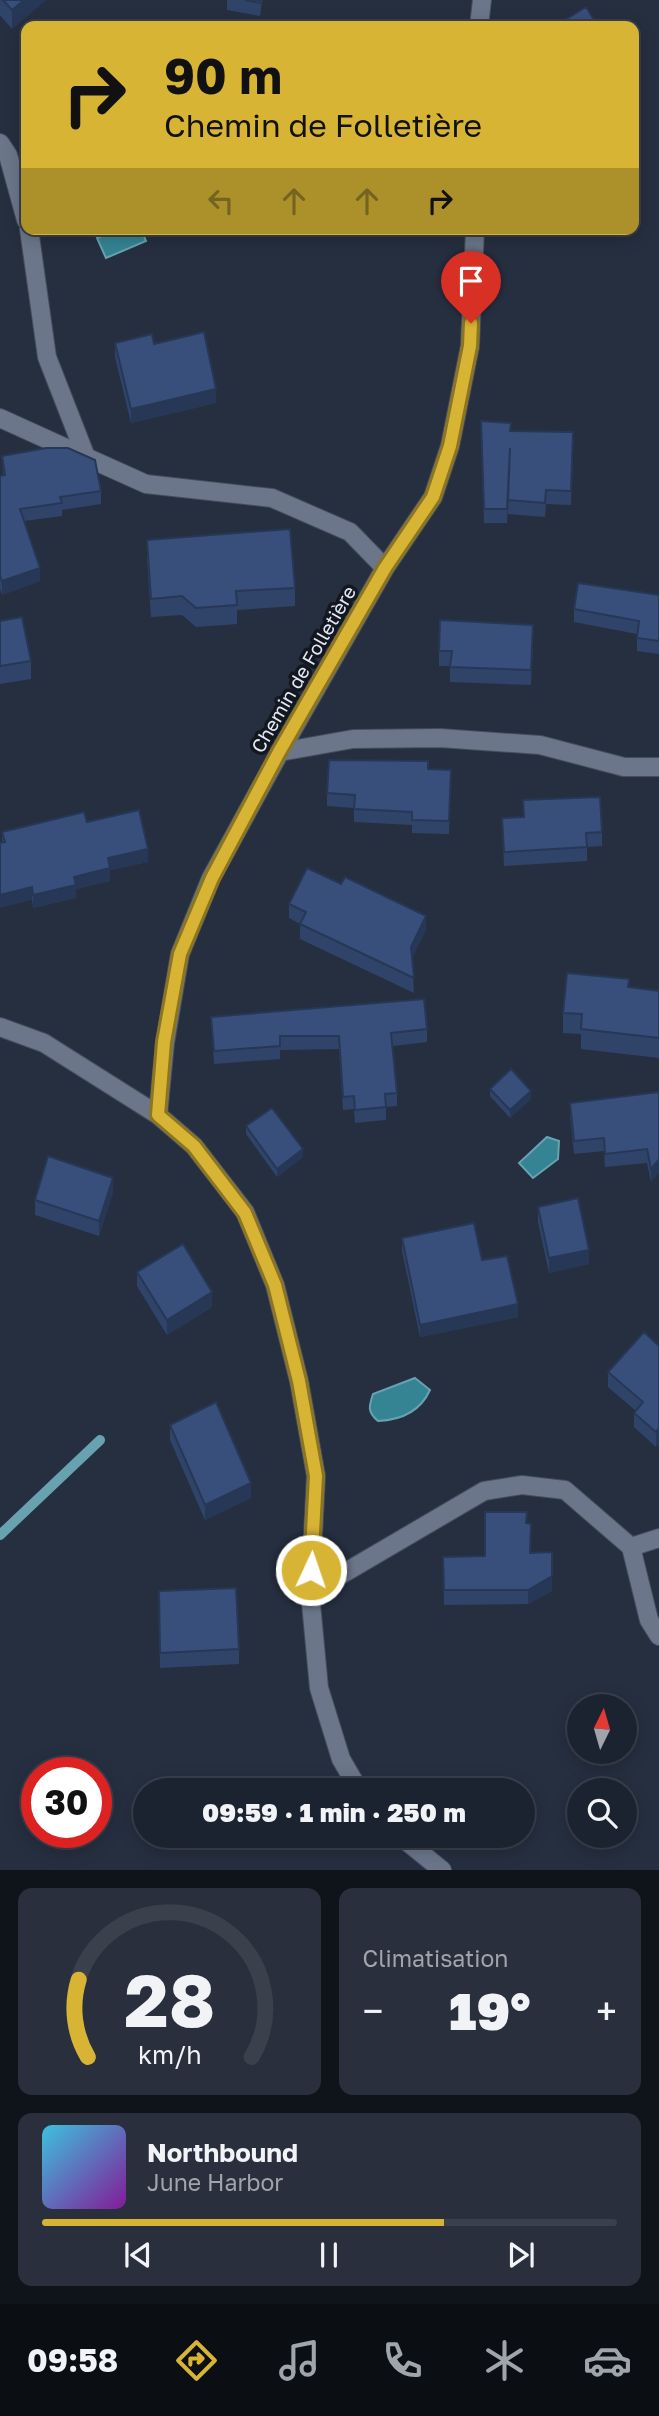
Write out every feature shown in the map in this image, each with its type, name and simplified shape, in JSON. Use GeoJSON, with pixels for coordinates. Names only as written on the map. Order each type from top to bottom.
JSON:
{"type":"FeatureCollection","features":[{"type":"Feature","properties":{"kind":"street"},"geometry":{"type":"LineString","coordinates":[[480,21],[482,0]]}},
{"type":"Feature","properties":{"kind":"street"},"geometry":{"type":"LineString","coordinates":[[0,143],[8,155],[21,202]]}},
{"type":"Feature","properties":{"kind":"street"},"geometry":{"type":"LineString","coordinates":[[30,235],[47,357],[86,457]]}},
{"type":"Feature","properties":{"kind":"street","name":"Chemin de Folletière"},"geometry":{"type":"LineString","coordinates":[[158,1115],[164,1042],[180,954],[212,878],[279,752],[385,568],[433,497],[450,446],[470,346],[475,235]]}},
{"type":"Feature","properties":{"kind":"street"},"geometry":{"type":"LineString","coordinates":[[0,418],[146,484],[272,498],[350,532],[385,568]]}},
{"type":"Feature","properties":{"kind":"street"},"geometry":{"type":"LineString","coordinates":[[279,752],[354,739],[440,738],[540,745],[624,768],[659,767]]}},
{"type":"Feature","properties":{"kind":"street"},"geometry":{"type":"LineString","coordinates":[[0,1027],[44,1043],[158,1115],[194,1146],[245,1213],[275,1285],[299,1381],[316,1476],[310,1593],[319,1688],[341,1759],[352,1778]]}},
{"type":"Feature","properties":{"kind":"street"},"geometry":{"type":"LineString","coordinates":[[310,1593],[484,1492],[522,1485],[565,1490],[631,1547],[649,1620],[659,1636]]}},
{"type":"Feature","properties":{"kind":"street"},"geometry":{"type":"LineString","coordinates":[[631,1547],[645,1545],[659,1538]]}},
{"type":"Feature","properties":{"kind":"street"},"geometry":{"type":"LineString","coordinates":[[415,1848],[442,1870]]}},
{"type":"Feature","properties":{"kind":"water"},"geometry":{"type":"Polygon","coordinates":[[[104,235],[144,235],[146,241],[106,258],[97,238],[104,235]]]}},
{"type":"Feature","properties":{"kind":"water"},"geometry":{"type":"Polygon","coordinates":[[[547,1137],[559,1141],[558,1159],[533,1178],[519,1163],[547,1137]]]}},
{"type":"Feature","properties":{"kind":"water"},"geometry":{"type":"Polygon","coordinates":[[[415,1378],[430,1390],[421,1404],[394,1419],[378,1421],[374,1418],[370,1409],[373,1394],[415,1378]]]}},
{"type":"Feature","properties":{"kind":"building"},"geometry":{"type":"Polygon","coordinates":[[[3,0],[24,0],[12,10],[3,0]]]}},
{"type":"Feature","properties":{"kind":"building"},"geometry":{"type":"Polygon","coordinates":[[[586,7],[595,21],[563,21],[586,7]]]}},
{"type":"Feature","properties":{"kind":"building"},"geometry":{"type":"Polygon","coordinates":[[[204,332],[216,389],[131,409],[115,343],[152,334],[154,344],[204,332]]]}},
{"type":"Feature","properties":{"kind":"building"},"geometry":{"type":"Polygon","coordinates":[[[481,421],[511,423],[510,431],[573,432],[571,491],[546,490],[545,503],[508,500],[510,448],[507,509],[484,509],[481,421]]]}},
{"type":"Feature","properties":{"kind":"building"},"geometry":{"type":"Polygon","coordinates":[[[46,448],[68,448],[95,460],[101,491],[60,497],[62,503],[20,509],[40,568],[2,581],[0,476],[5,475],[2,456],[46,448]]]}},
{"type":"Feature","properties":{"kind":"building"},"geometry":{"type":"Polygon","coordinates":[[[290,529],[295,588],[236,591],[237,605],[196,608],[182,596],[151,599],[147,540],[290,529]]]}},
{"type":"Feature","properties":{"kind":"building"},"geometry":{"type":"Polygon","coordinates":[[[578,583],[659,595],[659,641],[637,638],[639,621],[574,609],[578,583]]]}},
{"type":"Feature","properties":{"kind":"building"},"geometry":{"type":"Polygon","coordinates":[[[22,617],[31,661],[0,666],[0,621],[22,617]]]}},
{"type":"Feature","properties":{"kind":"building"},"geometry":{"type":"Polygon","coordinates":[[[440,620],[533,625],[531,670],[450,667],[452,651],[439,651],[440,620]]]}},
{"type":"Feature","properties":{"kind":"building"},"geometry":{"type":"Polygon","coordinates":[[[329,760],[428,761],[428,769],[451,770],[449,821],[412,820],[412,812],[354,809],[355,795],[327,793],[329,760]]]}},
{"type":"Feature","properties":{"kind":"building"},"geometry":{"type":"Polygon","coordinates":[[[600,797],[602,832],[586,833],[587,847],[504,852],[502,818],[524,817],[523,800],[600,797]]]}},
{"type":"Feature","properties":{"kind":"building"},"geometry":{"type":"Polygon","coordinates":[[[139,810],[148,849],[108,858],[110,868],[74,877],[76,885],[33,895],[32,887],[0,895],[0,843],[5,842],[2,832],[84,812],[87,822],[139,810]]]}},
{"type":"Feature","properties":{"kind":"building"},"geometry":{"type":"Polygon","coordinates":[[[307,868],[341,884],[345,877],[426,916],[411,947],[414,978],[300,924],[306,912],[289,904],[307,868]]]}},
{"type":"Feature","properties":{"kind":"building"},"geometry":{"type":"Polygon","coordinates":[[[567,973],[629,979],[628,987],[659,991],[659,1038],[581,1029],[582,1014],[563,1013],[567,973]]]}},
{"type":"Feature","properties":{"kind":"building"},"geometry":{"type":"Polygon","coordinates":[[[424,999],[427,1029],[391,1033],[397,1093],[385,1094],[386,1107],[355,1110],[354,1096],[343,1097],[339,1036],[280,1036],[280,1046],[214,1051],[211,1017],[424,999]]]}},
{"type":"Feature","properties":{"kind":"building"},"geometry":{"type":"Polygon","coordinates":[[[511,1069],[531,1091],[510,1110],[490,1089],[511,1069]]]}},
{"type":"Feature","properties":{"kind":"building"},"geometry":{"type":"Polygon","coordinates":[[[659,1092],[659,1159],[651,1169],[647,1149],[605,1154],[604,1138],[574,1141],[570,1103],[659,1092]]]}},
{"type":"Feature","properties":{"kind":"building"},"geometry":{"type":"Polygon","coordinates":[[[272,1108],[303,1149],[277,1169],[246,1126],[272,1108]]]}},
{"type":"Feature","properties":{"kind":"building"},"geometry":{"type":"Polygon","coordinates":[[[48,1156],[113,1178],[99,1221],[35,1200],[48,1156]]]}},
{"type":"Feature","properties":{"kind":"building"},"geometry":{"type":"Polygon","coordinates":[[[578,1198],[589,1250],[549,1258],[538,1207],[578,1198]]]}},
{"type":"Feature","properties":{"kind":"building"},"geometry":{"type":"Polygon","coordinates":[[[474,1223],[482,1260],[507,1256],[518,1304],[420,1325],[402,1238],[474,1223]]]}},
{"type":"Feature","properties":{"kind":"building"},"geometry":{"type":"Polygon","coordinates":[[[183,1244],[212,1292],[167,1320],[137,1272],[183,1244]]]}},
{"type":"Feature","properties":{"kind":"building"},"geometry":{"type":"Polygon","coordinates":[[[644,1332],[659,1346],[659,1428],[656,1432],[634,1413],[643,1402],[608,1372],[644,1332]]]}},
{"type":"Feature","properties":{"kind":"building"},"geometry":{"type":"Polygon","coordinates":[[[216,1402],[251,1483],[205,1505],[170,1425],[216,1402]]]}},
{"type":"Feature","properties":{"kind":"building"},"geometry":{"type":"Polygon","coordinates":[[[485,1512],[527,1512],[526,1523],[531,1524],[530,1553],[552,1552],[552,1576],[528,1590],[444,1590],[443,1557],[485,1556],[485,1512]]]}},
{"type":"Feature","properties":{"kind":"building"},"geometry":{"type":"Polygon","coordinates":[[[236,1588],[239,1649],[160,1653],[159,1591],[236,1588]]]}},
{"type":"Feature","properties":{"kind":"waterway"},"geometry":{"type":"LineString","coordinates":[[0,1535],[100,1440]]}},
{"type":"Feature","properties":{"kind":"route"},"geometry":{"type":"LineString","coordinates":[[311,1570],[316,1476],[299,1381],[275,1285],[245,1213],[194,1146],[158,1115],[164,1042],[180,954],[212,878],[279,752],[385,568],[433,497],[450,446],[470,346],[471,323]]}}]}
